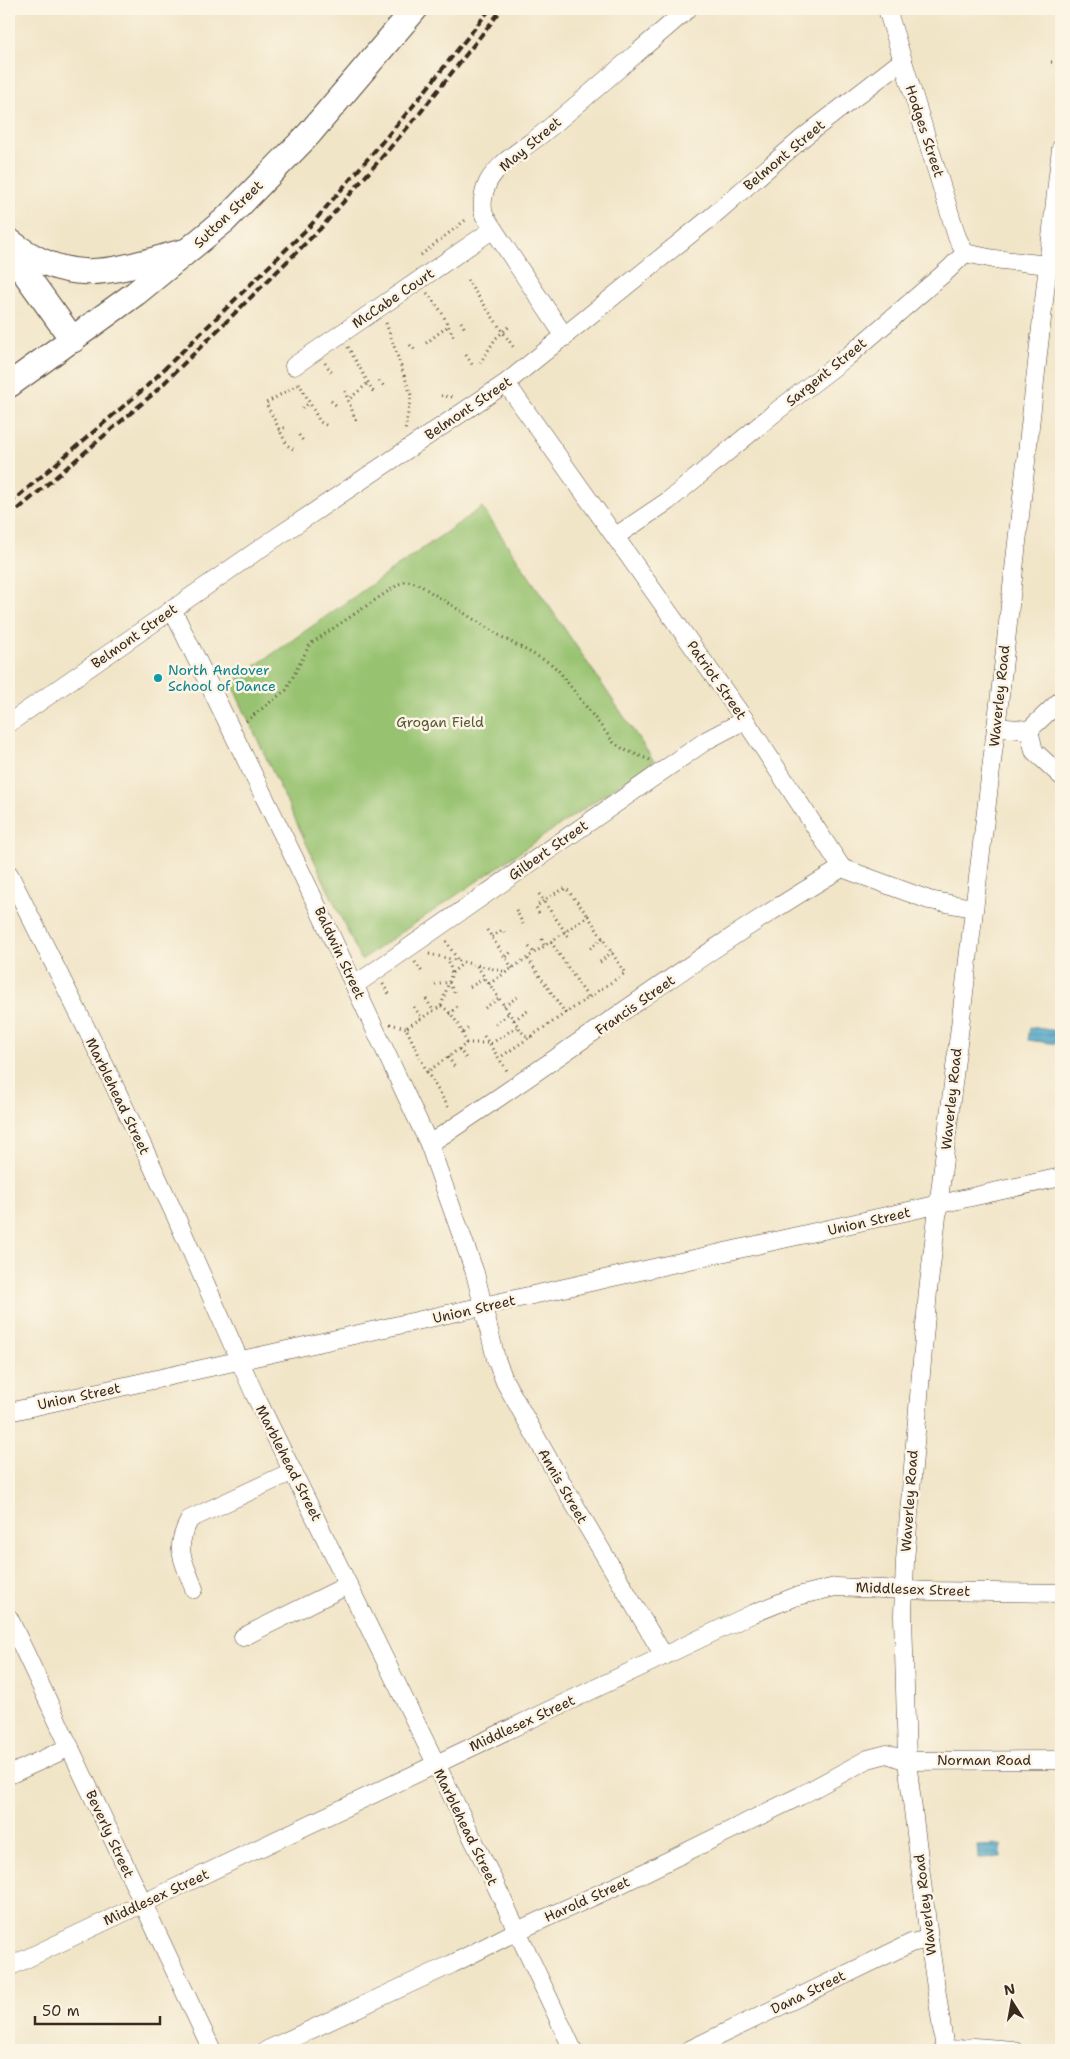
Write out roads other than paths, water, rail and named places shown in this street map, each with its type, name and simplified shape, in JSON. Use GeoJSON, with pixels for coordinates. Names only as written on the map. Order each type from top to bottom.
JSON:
{"type":"FeatureCollection","features":[{"type":"Feature","properties":{"kind":"highway","name":"Sutton Street"},"geometry":{"type":"LineString","coordinates":[[9,385],[73,340],[191,250],[225,220],[309,134],[414,9]]}},
{"type":"Feature","properties":{"kind":"highway"},"geometry":{"type":"LineString","coordinates":[[9,241],[40,262],[80,272],[111,270],[191,250]]}},
{"type":"Feature","properties":{"kind":"highway"},"geometry":{"type":"LineString","coordinates":[[9,251],[73,340]]}},
{"type":"Feature","properties":{"kind":"street","name":"May Street"},"geometry":{"type":"LineString","coordinates":[[565,337],[492,230],[482,207],[489,181],[498,170],[688,9]]}},
{"type":"Feature","properties":{"kind":"street","name":"Hodges Street"},"geometry":{"type":"LineString","coordinates":[[887,9],[957,236],[965,253]]}},
{"type":"Feature","properties":{"kind":"street","name":"Belmont Street"},"geometry":{"type":"LineString","coordinates":[[9,723],[506,383],[710,219],[804,136],[903,60]]}},
{"type":"Feature","properties":{"kind":"street","name":"Waverley Road"},"geometry":{"type":"LineString","coordinates":[[946,2050],[929,1938],[907,1761],[904,1590],[912,1464],[928,1290],[996,727],[1061,148]]}},
{"type":"Feature","properties":{"kind":"street","name":"McCabe Court"},"geometry":{"type":"LineString","coordinates":[[294,366],[492,230]]}},
{"type":"Feature","properties":{"kind":"street"},"geometry":{"type":"LineString","coordinates":[[965,253],[994,259],[1048,265]]}},
{"type":"Feature","properties":{"kind":"street","name":"Sargent Street"},"geometry":{"type":"LineString","coordinates":[[616,536],[668,501],[847,357],[950,269],[965,253]]}},
{"type":"Feature","properties":{"kind":"street","name":"Patriot Street"},"geometry":{"type":"LineString","coordinates":[[506,383],[745,720],[842,868]]}},
{"type":"Feature","properties":{"kind":"street","name":"Baldwin Street"},"geometry":{"type":"LineString","coordinates":[[172,610],[232,728],[429,1144],[462,1231],[485,1306]]}},
{"type":"Feature","properties":{"kind":"street"},"geometry":{"type":"LineString","coordinates":[[996,727],[1029,730],[1061,700]]}},
{"type":"Feature","properties":{"kind":"street","name":"Gilbert Street"},"geometry":{"type":"LineString","coordinates":[[355,985],[707,740],[745,720]]}},
{"type":"Feature","properties":{"kind":"street"},"geometry":{"type":"LineString","coordinates":[[1029,730],[1034,751],[1061,776]]}},
{"type":"Feature","properties":{"kind":"street"},"geometry":{"type":"LineString","coordinates":[[842,868],[929,900],[973,908]]}},
{"type":"Feature","properties":{"kind":"street","name":"Francis Street"},"geometry":{"type":"LineString","coordinates":[[429,1144],[519,1086],[715,950],[842,868]]}},
{"type":"Feature","properties":{"kind":"street","name":"Marblehead Street"},"geometry":{"type":"LineString","coordinates":[[9,874],[106,1068],[293,1471],[573,2050]]}},
{"type":"Feature","properties":{"kind":"street","name":"Union Street"},"geometry":{"type":"LineString","coordinates":[[9,1412],[1061,1177]]}},
{"type":"Feature","properties":{"kind":"street","name":"Annis Street"},"geometry":{"type":"LineString","coordinates":[[485,1306],[496,1359],[518,1406],[664,1656]]}},
{"type":"Feature","properties":{"kind":"street"},"geometry":{"type":"LineString","coordinates":[[194,1588],[179,1548],[181,1536],[190,1520],[293,1471]]}},
{"type":"Feature","properties":{"kind":"street"},"geometry":{"type":"LineString","coordinates":[[243,1637],[348,1585]]}},
{"type":"Feature","properties":{"kind":"street","name":"Middlesex Street"},"geometry":{"type":"LineString","coordinates":[[9,1967],[664,1656],[794,1597],[835,1587],[1061,1593]]}},
{"type":"Feature","properties":{"kind":"street","name":"Beverly Street"},"geometry":{"type":"LineString","coordinates":[[9,1618],[212,2050]]}},
{"type":"Feature","properties":{"kind":"street"},"geometry":{"type":"LineString","coordinates":[[9,1776],[70,1747]]}},
{"type":"Feature","properties":{"kind":"street","name":"Harold Street"},"geometry":{"type":"LineString","coordinates":[[267,2050],[452,1964],[516,1931],[623,1884],[800,1796],[868,1759],[887,1754],[907,1761]]}},
{"type":"Feature","properties":{"kind":"street","name":"Norman Road"},"geometry":{"type":"LineString","coordinates":[[907,1761],[1061,1760]]}},
{"type":"Feature","properties":{"kind":"street","name":"Dana Street"},"geometry":{"type":"LineString","coordinates":[[689,2050],[911,1942],[929,1938]]}},
{"type":"Feature","properties":{"kind":"street"},"geometry":{"type":"LineString","coordinates":[[956,2050],[974,2047],[1014,2050]]}},
{"type":"Feature","properties":{"kind":"water"},"geometry":{"type":"Polygon","coordinates":[[[1030,1027],[1058,1031],[1056,1044],[1028,1040],[1030,1027]]]}},
{"type":"Feature","properties":{"kind":"water"},"geometry":{"type":"Polygon","coordinates":[[[1001,1845],[1001,1857],[978,1858],[977,1846],[1001,1845]]]}},
{"type":"Feature","properties":{"kind":"railway"},"geometry":{"type":"LineString","coordinates":[[9,504],[146,387],[311,225],[413,106],[490,9]]}},
{"type":"Feature","properties":{"kind":"railway"},"geometry":{"type":"LineString","coordinates":[[9,517],[153,394],[321,228],[420,113],[502,9]]}},
{"type":"Feature","properties":{"kind":"place","name":"North Andover School of Dance"},"geometry":{"type":"Point","coordinates":[158,678]}},
{"type":"Feature","properties":{"kind":"park label","name":"Grogan Field"},"geometry":{"type":"Point","coordinates":[440,722]}}]}
